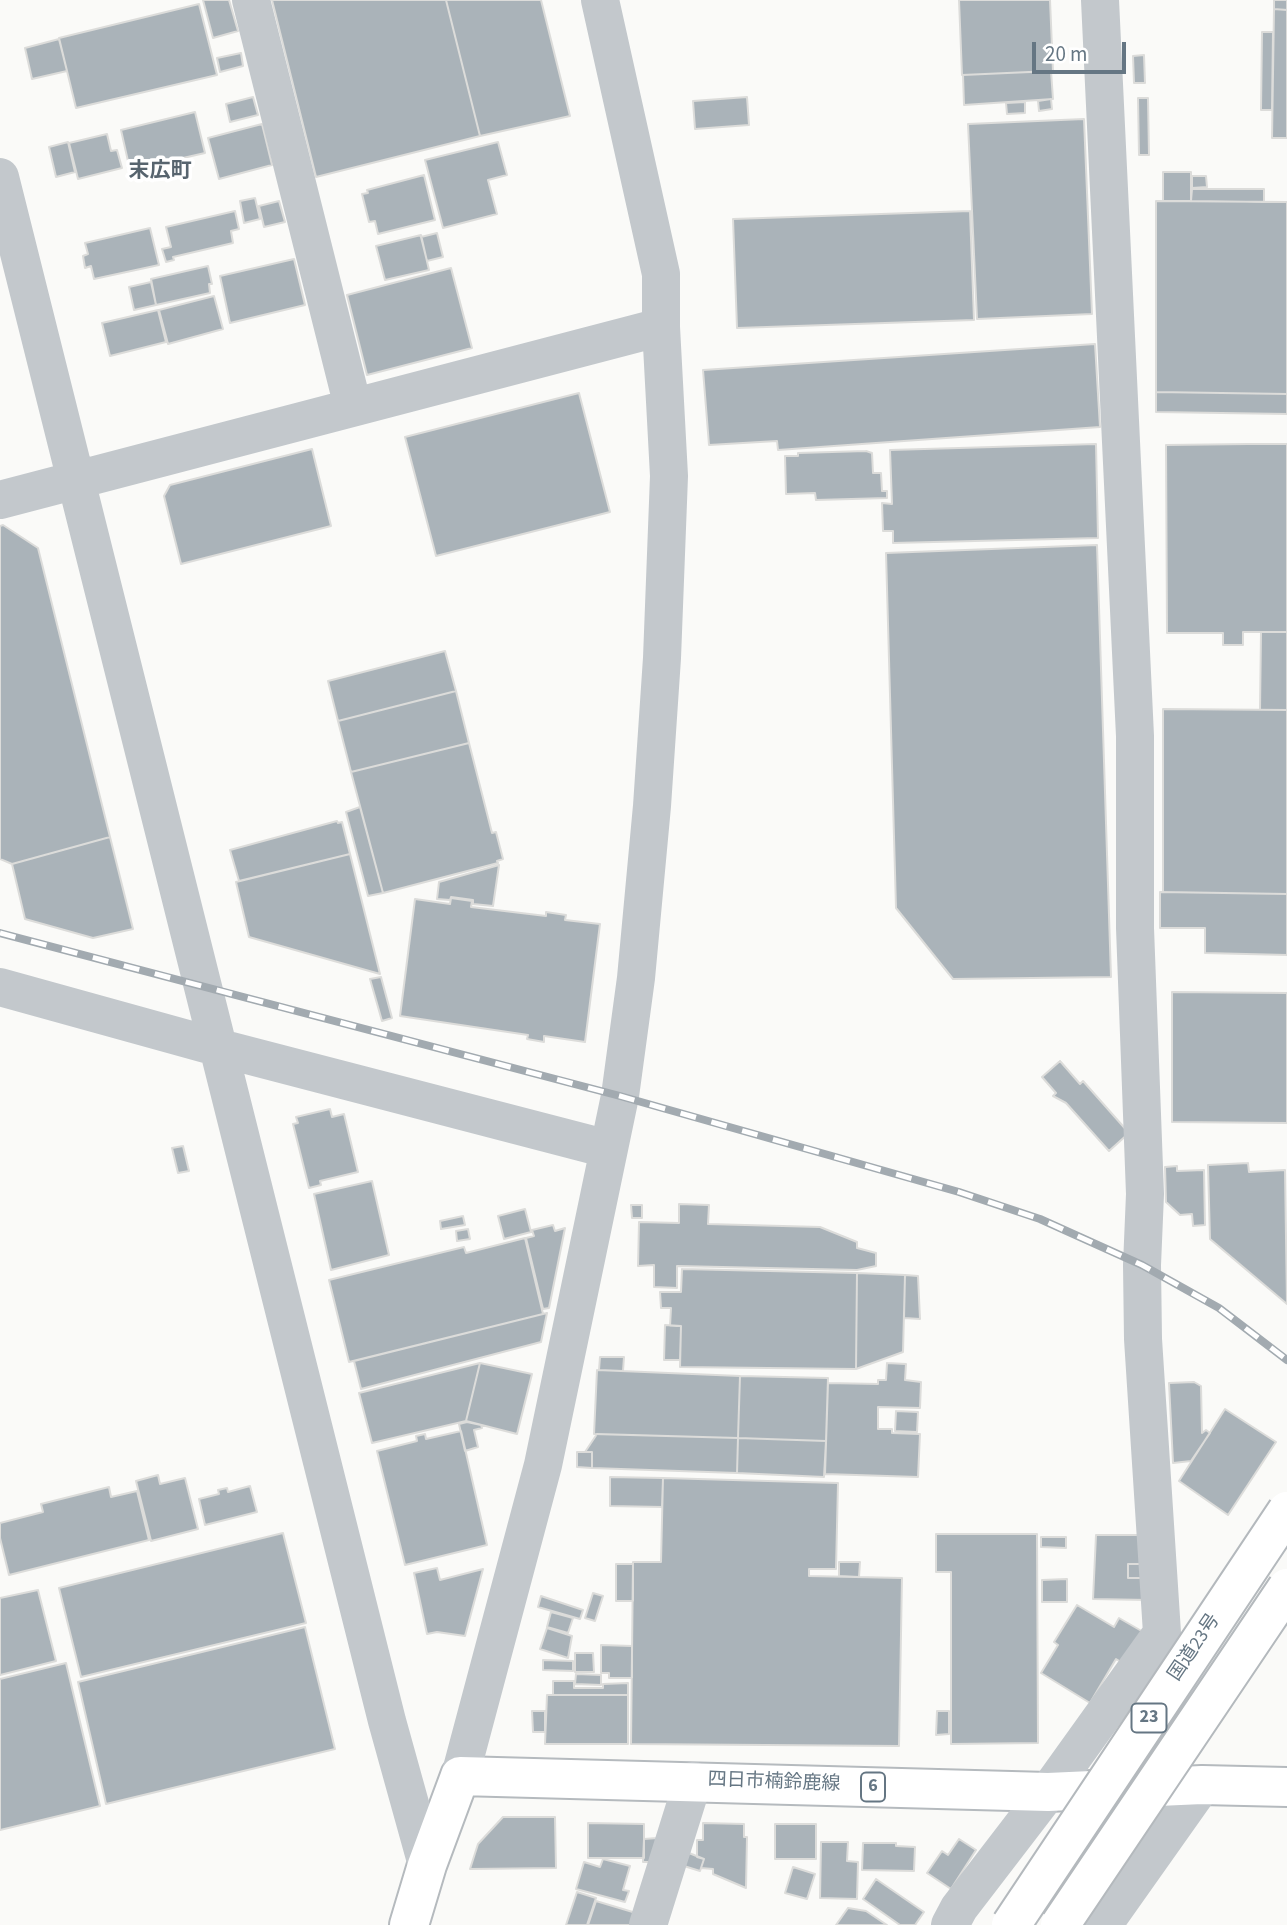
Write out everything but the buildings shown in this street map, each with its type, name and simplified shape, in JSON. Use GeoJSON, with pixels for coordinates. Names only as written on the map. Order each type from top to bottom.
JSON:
{"type":"FeatureCollection","features":[{"type":"Feature","properties":{"kind":"main road","name":"国道23号"},"geometry":{"type":"LineString","coordinates":[[1011,1925],[1287,1511]]}},
{"type":"Feature","properties":{"kind":"main road","name":"23"},"geometry":{"type":"LineString","coordinates":[[1060,1925],[1287,1588]]}},
{"type":"Feature","properties":{"kind":"main road","name":"四日市楠鈴鹿線"},"geometry":{"type":"LineString","coordinates":[[460,1776],[1048,1792],[1202,1785],[1287,1787]]}},
{"type":"Feature","properties":{"kind":"main road"},"geometry":{"type":"LineString","coordinates":[[409,1925],[427,1865],[460,1776]]}},
{"type":"Feature","properties":{"kind":"street"},"geometry":{"type":"LineString","coordinates":[[251,0],[354,407]]}},
{"type":"Feature","properties":{"kind":"street"},"geometry":{"type":"LineString","coordinates":[[460,1776],[543,1465],[620,1097],[636,978],[652,806],[662,658],[669,476],[661,274],[600,0]]}},
{"type":"Feature","properties":{"kind":"street"},"geometry":{"type":"LineString","coordinates":[[950,1925],[959,1909],[1163,1633],[1143,1339],[1142,1265],[1146,1194],[1135,928],[1135,736],[1100,0]]}},
{"type":"Feature","properties":{"kind":"street"},"geometry":{"type":"LineString","coordinates":[[0,177],[384,1707],[427,1865]]}},
{"type":"Feature","properties":{"kind":"street"},"geometry":{"type":"LineString","coordinates":[[0,500],[662,327]]}},
{"type":"Feature","properties":{"kind":"street"},"geometry":{"type":"LineString","coordinates":[[0,987],[220,1048],[608,1149]]}},
{"type":"Feature","properties":{"kind":"street"},"geometry":{"type":"LineString","coordinates":[[648,1925],[692,1781]]}},
{"type":"Feature","properties":{"kind":"street"},"geometry":{"type":"LineString","coordinates":[[1103,1925],[1202,1785]]}},
{"type":"Feature","properties":{"kind":"railway"},"geometry":{"type":"LineString","coordinates":[[0,933],[620,1096],[959,1192],[1040,1219],[1142,1265],[1219,1308],[1287,1360]]}},
{"type":"Feature","properties":{"kind":"district","name":"末広町"},"geometry":{"type":"Point","coordinates":[160,172]}}]}
